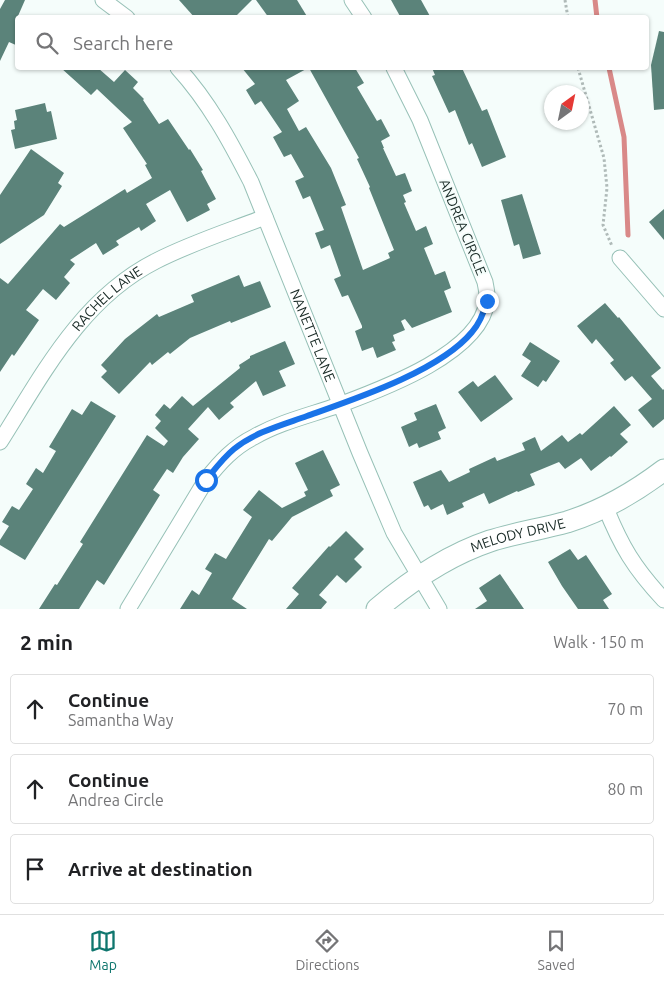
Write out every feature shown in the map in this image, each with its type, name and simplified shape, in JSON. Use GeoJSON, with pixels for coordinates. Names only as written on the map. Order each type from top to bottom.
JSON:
{"type":"FeatureCollection","features":[{"type":"Feature","properties":{"kind":"street"},"geometry":{"type":"LineString","coordinates":[[102,0],[123,15]]}},
{"type":"Feature","properties":{"kind":"street"},"geometry":{"type":"LineString","coordinates":[[352,0],[362,15]]}},
{"type":"Feature","properties":{"kind":"street","name":"NANETTE LANE"},"geometry":{"type":"LineString","coordinates":[[180,70],[210,106],[251,182],[394,533],[438,609]]}},
{"type":"Feature","properties":{"kind":"street","name":"ANDREA CIRCLE"},"geometry":{"type":"LineString","coordinates":[[128,609],[206,480],[219,463],[235,448],[261,433],[341,404],[411,375],[456,347],[472,332],[482,318],[487,301],[485,282],[420,120],[395,70]]}},
{"type":"Feature","properties":{"kind":"street","name":"RACHEL LANE"},"geometry":{"type":"LineString","coordinates":[[0,442],[64,340],[88,312],[118,285],[155,262],[265,218]]}},
{"type":"Feature","properties":{"kind":"street"},"geometry":{"type":"LineString","coordinates":[[620,258],[664,309]]}},
{"type":"Feature","properties":{"kind":"street","name":"MELODY DRIVE"},"geometry":{"type":"LineString","coordinates":[[377,609],[402,588],[443,562],[489,542],[568,521],[605,506],[638,490],[664,470]]}},
{"type":"Feature","properties":{"kind":"street"},"geometry":{"type":"LineString","coordinates":[[605,506],[626,553],[636,569],[664,600]]}},
{"type":"Feature","properties":{"kind":"path"},"geometry":{"type":"LineString","coordinates":[[565,0],[568,15]]}},
{"type":"Feature","properties":{"kind":"path"},"geometry":{"type":"LineString","coordinates":[[579,70],[604,158],[607,188],[603,225],[612,246],[620,258]]}},
{"type":"Feature","properties":{"kind":"building"},"geometry":{"type":"Polygon","coordinates":[[[5,0],[25,0],[18,15],[15,15],[15,45],[9,42],[0,61],[0,9],[5,0]]]}},
{"type":"Feature","properties":{"kind":"building"},"geometry":{"type":"Polygon","coordinates":[[[179,0],[252,0],[237,15],[192,15],[179,0]]]}},
{"type":"Feature","properties":{"kind":"building"},"geometry":{"type":"Polygon","coordinates":[[[256,0],[297,0],[306,15],[267,15],[256,0]]]}},
{"type":"Feature","properties":{"kind":"building"},"geometry":{"type":"Polygon","coordinates":[[[391,0],[421,0],[429,15],[399,15],[391,0]]]}},
{"type":"Feature","properties":{"kind":"building"},"geometry":{"type":"Polygon","coordinates":[[[659,31],[664,32],[664,109],[654,110],[651,65],[659,31]]]}},
{"type":"Feature","properties":{"kind":"building"},"geometry":{"type":"Polygon","coordinates":[[[63,70],[100,70],[114,82],[125,70],[138,82],[133,88],[144,99],[159,124],[168,119],[190,149],[203,170],[201,171],[216,199],[207,204],[210,210],[187,222],[170,190],[146,204],[156,221],[141,231],[139,227],[116,241],[119,245],[103,255],[96,243],[70,260],[75,264],[64,277],[70,283],[56,300],[43,289],[26,310],[39,320],[14,356],[12,354],[0,372],[0,278],[8,284],[60,224],[64,227],[125,189],[127,193],[152,178],[145,165],[147,164],[123,128],[132,122],[97,89],[91,95],[63,70]]]}},
{"type":"Feature","properties":{"kind":"building"},"geometry":{"type":"Polygon","coordinates":[[[244,70],[304,70],[286,80],[299,101],[287,109],[299,131],[306,127],[331,168],[346,205],[341,207],[363,270],[390,258],[388,253],[394,250],[357,159],[359,158],[310,70],[356,70],[364,83],[357,87],[377,121],[381,119],[390,136],[381,141],[383,148],[396,176],[405,173],[412,191],[403,195],[406,202],[404,203],[416,231],[426,226],[433,244],[424,248],[435,275],[445,271],[451,288],[444,291],[452,312],[412,328],[405,319],[401,321],[405,330],[393,335],[395,341],[392,342],[396,350],[377,358],[373,347],[362,351],[355,331],[362,328],[362,326],[348,295],[342,297],[334,279],[341,276],[330,245],[321,249],[315,233],[324,230],[310,196],[303,199],[295,181],[304,177],[291,154],[284,157],[273,137],[282,132],[261,101],[255,105],[246,90],[255,84],[244,70]]]}},
{"type":"Feature","properties":{"kind":"building"},"geometry":{"type":"Polygon","coordinates":[[[433,70],[463,70],[482,111],[487,109],[506,157],[482,167],[472,143],[469,145],[455,110],[449,113],[432,76],[435,75],[433,70]]]}},
{"type":"Feature","properties":{"kind":"building"},"geometry":{"type":"Polygon","coordinates":[[[45,103],[47,112],[51,111],[57,139],[15,149],[11,130],[15,129],[14,121],[17,120],[15,110],[45,103]]]}},
{"type":"Feature","properties":{"kind":"building"},"geometry":{"type":"Polygon","coordinates":[[[31,149],[64,173],[58,183],[62,186],[44,215],[0,244],[0,195],[31,149]]]}},
{"type":"Feature","properties":{"kind":"building"},"geometry":{"type":"Polygon","coordinates":[[[522,194],[541,254],[523,259],[519,244],[514,246],[501,200],[522,194]]]}},
{"type":"Feature","properties":{"kind":"building"},"geometry":{"type":"Polygon","coordinates":[[[664,209],[664,240],[649,222],[664,209]]]}},
{"type":"Feature","properties":{"kind":"building"},"geometry":{"type":"Polygon","coordinates":[[[239,275],[244,287],[260,281],[271,307],[231,323],[230,321],[190,338],[152,365],[150,362],[119,394],[101,377],[107,371],[101,365],[125,339],[157,314],[159,317],[194,302],[191,295],[239,275]]]}},
{"type":"Feature","properties":{"kind":"building"},"geometry":{"type":"Polygon","coordinates":[[[605,303],[661,368],[651,376],[664,389],[664,419],[653,428],[638,410],[652,399],[632,376],[625,381],[610,363],[614,360],[596,339],[592,344],[577,326],[605,303]]]}},
{"type":"Feature","properties":{"kind":"building"},"geometry":{"type":"Polygon","coordinates":[[[285,341],[295,364],[279,371],[286,386],[263,396],[256,381],[230,403],[234,407],[219,420],[208,407],[188,429],[199,439],[183,457],[173,473],[167,469],[153,490],[160,495],[104,585],[97,580],[79,609],[39,609],[83,544],[80,542],[147,435],[164,446],[168,441],[155,428],[161,421],[155,415],[164,404],[170,409],[182,396],[193,406],[240,368],[239,365],[250,358],[250,356],[285,341]]]}},
{"type":"Feature","properties":{"kind":"building"},"geometry":{"type":"Polygon","coordinates":[[[530,342],[560,361],[546,382],[543,380],[538,387],[521,376],[531,361],[522,355],[530,342]]]}},
{"type":"Feature","properties":{"kind":"building"},"geometry":{"type":"Polygon","coordinates":[[[495,375],[513,399],[481,422],[458,392],[473,381],[478,387],[495,375]]]}},
{"type":"Feature","properties":{"kind":"building"},"geometry":{"type":"Polygon","coordinates":[[[91,401],[116,416],[25,560],[0,545],[0,540],[9,526],[2,522],[12,506],[19,510],[33,489],[26,484],[36,468],[43,473],[56,451],[49,447],[72,409],[82,415],[91,401]]]}},
{"type":"Feature","properties":{"kind":"building"},"geometry":{"type":"Polygon","coordinates":[[[436,404],[446,428],[438,432],[441,439],[419,448],[417,443],[409,447],[401,427],[417,420],[414,413],[436,404]]]}},
{"type":"Feature","properties":{"kind":"building"},"geometry":{"type":"Polygon","coordinates":[[[614,406],[631,425],[620,434],[628,442],[591,471],[581,458],[565,469],[559,462],[530,474],[535,485],[489,504],[484,493],[462,503],[464,507],[447,515],[443,504],[431,510],[428,505],[424,507],[413,482],[441,470],[449,482],[470,472],[469,469],[495,457],[497,461],[525,450],[522,443],[535,437],[541,451],[562,435],[568,442],[580,433],[582,435],[614,406]]]}},
{"type":"Feature","properties":{"kind":"building"},"geometry":{"type":"Polygon","coordinates":[[[323,450],[340,485],[330,490],[333,496],[292,517],[272,541],[269,539],[232,599],[247,609],[180,609],[192,590],[199,595],[212,573],[205,569],[215,553],[226,559],[252,517],[243,510],[259,490],[282,508],[306,496],[304,492],[308,490],[295,463],[323,450]]]}},
{"type":"Feature","properties":{"kind":"building"},"geometry":{"type":"Polygon","coordinates":[[[346,531],[364,549],[354,559],[362,567],[346,583],[337,575],[319,595],[327,602],[321,609],[286,609],[299,594],[292,588],[329,546],[346,531]]]}},
{"type":"Feature","properties":{"kind":"building"},"geometry":{"type":"Polygon","coordinates":[[[570,549],[578,560],[586,555],[612,594],[603,600],[609,609],[578,609],[562,586],[548,562],[570,549]]]}},
{"type":"Feature","properties":{"kind":"building"},"geometry":{"type":"Polygon","coordinates":[[[500,574],[524,609],[475,609],[487,601],[479,588],[500,574]]]}},
{"type":"Feature","properties":{"kind":"waterway"},"geometry":{"type":"LineString","coordinates":[[595,0],[597,15]]}},
{"type":"Feature","properties":{"kind":"waterway"},"geometry":{"type":"LineString","coordinates":[[609,70],[624,137],[628,235]]}},
{"type":"Feature","properties":{"kind":"route"},"geometry":{"type":"LineString","coordinates":[[206,480],[219,463],[235,448],[254,437],[411,375],[436,361],[456,347],[472,332],[482,318],[487,301]]}}]}
